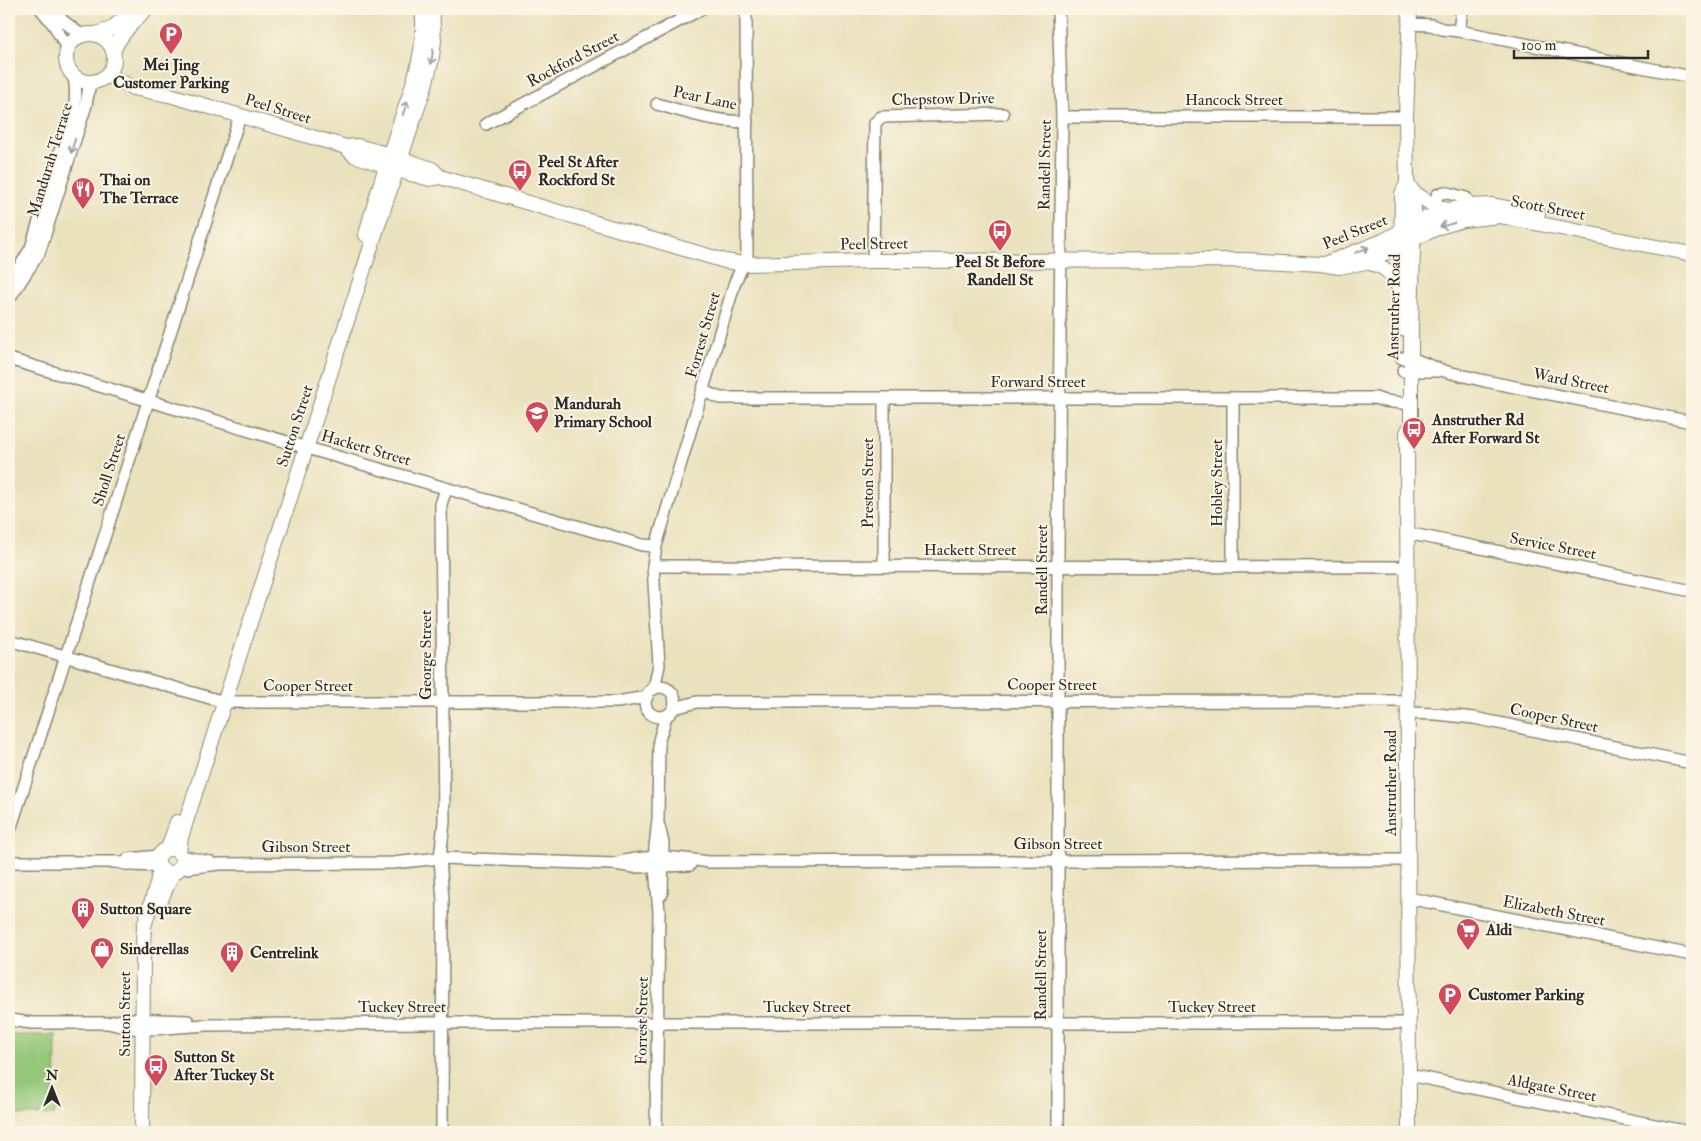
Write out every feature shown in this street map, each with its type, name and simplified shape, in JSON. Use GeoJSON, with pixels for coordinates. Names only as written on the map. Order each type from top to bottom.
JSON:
{"type":"FeatureCollection","features":[{"type":"Feature","properties":{"kind":"main road"},"geometry":{"type":"LineString","coordinates":[[96,34],[111,29],[135,9]]}},
{"type":"Feature","properties":{"kind":"main road"},"geometry":{"type":"LineString","coordinates":[[111,63],[110,44],[96,34],[88,33],[81,35],[75,38],[67,48],[65,61],[74,77],[85,82],[103,79],[111,63],[119,38],[146,9]]}},
{"type":"Feature","properties":{"kind":"main road","name":"Sutton Street"},"geometry":{"type":"LineString","coordinates":[[419,87],[422,9]]}},
{"type":"Feature","properties":{"kind":"main road","name":"Sutton Street"},"geometry":{"type":"LineString","coordinates":[[142,1132],[151,932],[163,893],[169,861],[372,227],[419,87],[431,63],[434,41],[432,9]]}},
{"type":"Feature","properties":{"kind":"main road","name":"Anstruther Road"},"geometry":{"type":"LineString","coordinates":[[1407,365],[1401,293],[1408,228],[1402,194],[1410,188],[1406,117],[1410,9]]}},
{"type":"Feature","properties":{"kind":"main road","name":"Peel Street"},"geometry":{"type":"LineString","coordinates":[[111,63],[132,79],[173,96],[346,147],[357,146],[430,179],[440,177],[725,261],[744,264],[873,261],[1247,260],[1321,264],[1339,267],[1366,262],[1407,243]]}},
{"type":"Feature","properties":{"kind":"main road"},"geometry":{"type":"LineString","coordinates":[[1410,188],[1436,207],[1449,210]]}},
{"type":"Feature","properties":{"kind":"main road","name":"Scott Street"},"geometry":{"type":"LineString","coordinates":[[1408,228],[1424,219],[1449,210],[1492,205],[1692,246]]}},
{"type":"Feature","properties":{"kind":"main road","name":"Scott Street"},"geometry":{"type":"LineString","coordinates":[[1407,243],[1439,227],[1464,220],[1500,216],[1692,254]]}},
{"type":"Feature","properties":{"kind":"main road","name":"Peel Street"},"geometry":{"type":"LineString","coordinates":[[1321,264],[1375,244],[1408,228]]}},
{"type":"Feature","properties":{"kind":"main road","name":"Anstruther Road"},"geometry":{"type":"LineString","coordinates":[[1407,243],[1407,365],[1406,399],[1402,426],[1407,433],[1409,1132]]}},
{"type":"Feature","properties":{"kind":"main road"},"geometry":{"type":"LineString","coordinates":[[1366,262],[1385,268],[1392,274],[1401,293]]}},
{"type":"Feature","properties":{"kind":"main road","name":"Sutton Street"},"geometry":{"type":"LineString","coordinates":[[146,1024],[151,1132]]}},
{"type":"Feature","properties":{"kind":"street"},"geometry":{"type":"LineString","coordinates":[[41,9],[54,25],[67,48]]}},
{"type":"Feature","properties":{"kind":"street"},"geometry":{"type":"LineString","coordinates":[[53,9],[62,20],[81,35]]}},
{"type":"Feature","properties":{"kind":"street","name":"Rockford Street"},"geometry":{"type":"LineString","coordinates":[[486,124],[702,9]]}},
{"type":"Feature","properties":{"kind":"street","name":"Forrest Street"},"geometry":{"type":"LineString","coordinates":[[669,691],[659,666],[653,566],[656,546],[735,282],[747,256],[746,9]]}},
{"type":"Feature","properties":{"kind":"street","name":"Randell Street"},"geometry":{"type":"LineString","coordinates":[[1058,9],[1062,117],[1058,566],[1058,1132]]}},
{"type":"Feature","properties":{"kind":"street"},"geometry":{"type":"LineString","coordinates":[[1450,30],[1456,9]]}},
{"type":"Feature","properties":{"kind":"street"},"geometry":{"type":"LineString","coordinates":[[1450,30],[1462,9]]}},
{"type":"Feature","properties":{"kind":"street"},"geometry":{"type":"LineString","coordinates":[[1410,28],[1432,32],[1450,30],[1692,77]]}},
{"type":"Feature","properties":{"kind":"street","name":"Mandurah Terrace"},"geometry":{"type":"LineString","coordinates":[[9,285],[31,248],[64,138],[71,126],[76,106],[74,77]]}},
{"type":"Feature","properties":{"kind":"street","name":"Mandurah Terrace"},"geometry":{"type":"LineString","coordinates":[[9,299],[39,253],[86,105],[90,82]]}},
{"type":"Feature","properties":{"kind":"street","name":"Pear Lane"},"geometry":{"type":"LineString","coordinates":[[658,104],[684,113],[731,122],[747,122]]}},
{"type":"Feature","properties":{"kind":"street","name":"Chepstow Drive"},"geometry":{"type":"LineString","coordinates":[[873,261],[875,123],[880,117],[1003,114]]}},
{"type":"Feature","properties":{"kind":"street","name":"Sholl Street"},"geometry":{"type":"LineString","coordinates":[[9,833],[64,657],[240,116]]}},
{"type":"Feature","properties":{"kind":"street","name":"Hancock Street"},"geometry":{"type":"LineString","coordinates":[[1062,117],[1406,117]]}},
{"type":"Feature","properties":{"kind":"street"},"geometry":{"type":"LineString","coordinates":[[1436,202],[1437,195],[1444,192],[1466,198],[1471,206]]}},
{"type":"Feature","properties":{"kind":"street","name":"Hackett Street"},"geometry":{"type":"LineString","coordinates":[[9,359],[446,489],[642,545],[656,546]]}},
{"type":"Feature","properties":{"kind":"street","name":"Ward Street"},"geometry":{"type":"LineString","coordinates":[[1407,365],[1692,422]]}},
{"type":"Feature","properties":{"kind":"street","name":"Forward Street"},"geometry":{"type":"LineString","coordinates":[[703,391],[720,398],[1375,398],[1384,402],[1406,399]]}},
{"type":"Feature","properties":{"kind":"street","name":"Hobley Street"},"geometry":{"type":"LineString","coordinates":[[1233,398],[1233,567]]}},
{"type":"Feature","properties":{"kind":"street","name":"Preston Street"},"geometry":{"type":"LineString","coordinates":[[884,399],[884,566]]}},
{"type":"Feature","properties":{"kind":"street","name":"George Street"},"geometry":{"type":"LineString","coordinates":[[442,1132],[443,901],[445,863],[441,504],[446,489]]}},
{"type":"Feature","properties":{"kind":"street","name":"Service Street"},"geometry":{"type":"LineString","coordinates":[[1407,533],[1692,591]]}},
{"type":"Feature","properties":{"kind":"street","name":"Hackett Street"},"geometry":{"type":"LineString","coordinates":[[653,566],[1407,567]]}},
{"type":"Feature","properties":{"kind":"street","name":"Cooper Street"},"geometry":{"type":"LineString","coordinates":[[9,640],[221,701],[649,702]]}},
{"type":"Feature","properties":{"kind":"street","name":"Forrest Street"},"geometry":{"type":"LineString","coordinates":[[656,1132],[659,740],[649,702],[659,666]]}},
{"type":"Feature","properties":{"kind":"street"},"geometry":{"type":"LineString","coordinates":[[663,688],[669,691],[675,700],[670,712],[658,716],[649,702],[663,688]]}},
{"type":"Feature","properties":{"kind":"street","name":"Cooper Street"},"geometry":{"type":"LineString","coordinates":[[669,691],[697,702]]}},
{"type":"Feature","properties":{"kind":"street","name":"Cooper Street"},"geometry":{"type":"LineString","coordinates":[[670,712],[697,702],[1058,702],[1408,707],[1437,714],[1474,718],[1692,763]]}},
{"type":"Feature","properties":{"kind":"street","name":"Forrest Street"},"geometry":{"type":"LineString","coordinates":[[659,740],[670,712]]}},
{"type":"Feature","properties":{"kind":"street","name":"Gibson Street"},"geometry":{"type":"LineString","coordinates":[[9,862],[116,862],[131,858],[219,864],[499,861],[614,864],[634,867],[658,862],[685,866],[708,862],[1408,860]]}},
{"type":"Feature","properties":{"kind":"street","name":"Elizabeth Street"},"geometry":{"type":"LineString","coordinates":[[1408,898],[1692,955]]}},
{"type":"Feature","properties":{"kind":"street","name":"Tuckey Street"},"geometry":{"type":"LineString","coordinates":[[9,1020],[32,1023],[108,1024],[129,1028],[146,1024],[184,1020],[206,1024],[1409,1023]]}},
{"type":"Feature","properties":{"kind":"street","name":"Tuckey Street"},"geometry":{"type":"LineString","coordinates":[[9,1026],[32,1023]]}},
{"type":"Feature","properties":{"kind":"street","name":"Aldgate Street"},"geometry":{"type":"LineString","coordinates":[[1409,1076],[1689,1132]]}},
{"type":"Feature","properties":{"kind":"green space"},"geometry":{"type":"Polygon","coordinates":[[[9,1035],[56,1035],[55,1115],[9,1115],[9,1035]]]}},
{"type":"Feature","properties":{"kind":"place","name":"Mei Jing Customer Parking"},"geometry":{"type":"Point","coordinates":[171,55]}},
{"type":"Feature","properties":{"kind":"place","name":"Peel St After Rockford St"},"geometry":{"type":"Point","coordinates":[520,192]}},
{"type":"Feature","properties":{"kind":"place","name":"Thai on The Terrace"},"geometry":{"type":"Point","coordinates":[83,210]}},
{"type":"Feature","properties":{"kind":"place","name":"Peel St Before Randell St"},"geometry":{"type":"Point","coordinates":[1000,252]}},
{"type":"Feature","properties":{"kind":"place","name":"Mandurah Primary School"},"geometry":{"type":"Point","coordinates":[537,434]}},
{"type":"Feature","properties":{"kind":"place","name":"Anstruther Rd After Forward St"},"geometry":{"type":"Point","coordinates":[1414,450]}},
{"type":"Feature","properties":{"kind":"place","name":"Sutton Square"},"geometry":{"type":"Point","coordinates":[83,930]}},
{"type":"Feature","properties":{"kind":"place","name":"Aldi"},"geometry":{"type":"Point","coordinates":[1468,951]}},
{"type":"Feature","properties":{"kind":"place","name":"Sinderellas"},"geometry":{"type":"Point","coordinates":[102,970]}},
{"type":"Feature","properties":{"kind":"place","name":"Centrelink"},"geometry":{"type":"Point","coordinates":[232,974]}},
{"type":"Feature","properties":{"kind":"place","name":"Customer Parking"},"geometry":{"type":"Point","coordinates":[1450,1016]}},
{"type":"Feature","properties":{"kind":"place","name":"Sutton St After Tuckey St"},"geometry":{"type":"Point","coordinates":[156,1087]}}]}
